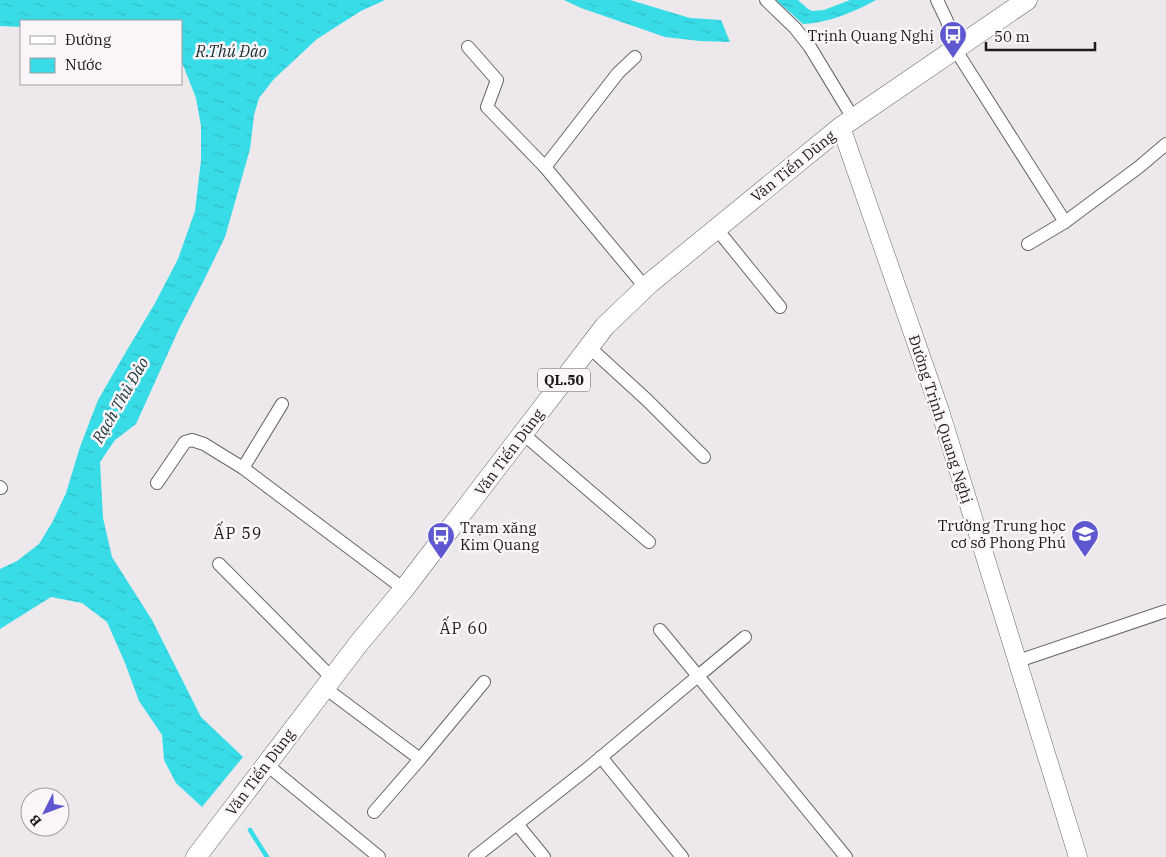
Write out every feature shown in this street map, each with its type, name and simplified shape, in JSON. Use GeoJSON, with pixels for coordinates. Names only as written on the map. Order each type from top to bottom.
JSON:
{"type":"FeatureCollection","features":[{"type":"Feature","properties":{"kind":"highway","name":"Văn Tiến Dũng"},"geometry":{"type":"LineString","coordinates":[[196,857],[328,683],[404,589],[605,326],[645,287],[847,123],[1027,0]]}},
{"type":"Feature","properties":{"kind":"main road","name":"Đường Trịnh Quang Nghị"},"geometry":{"type":"LineString","coordinates":[[847,123],[940,410],[1078,857]]}},
{"type":"Feature","properties":{"kind":"street"},"geometry":{"type":"LineString","coordinates":[[766,0],[795,28],[810,47],[847,123]]}},
{"type":"Feature","properties":{"kind":"street"},"geometry":{"type":"LineString","coordinates":[[937,0],[947,21],[954,49],[1065,222]]}},
{"type":"Feature","properties":{"kind":"street"},"geometry":{"type":"LineString","coordinates":[[468,47],[497,80],[487,107],[545,167],[645,287]]}},
{"type":"Feature","properties":{"kind":"street"},"geometry":{"type":"LineString","coordinates":[[545,167],[618,73],[635,57]]}},
{"type":"Feature","properties":{"kind":"street"},"geometry":{"type":"LineString","coordinates":[[1028,244],[1065,222],[1139,167],[1166,144]]}},
{"type":"Feature","properties":{"kind":"street"},"geometry":{"type":"LineString","coordinates":[[716,228],[780,307]]}},
{"type":"Feature","properties":{"kind":"street"},"geometry":{"type":"LineString","coordinates":[[589,348],[647,400],[704,457]]}},
{"type":"Feature","properties":{"kind":"street"},"geometry":{"type":"LineString","coordinates":[[243,468],[282,404]]}},
{"type":"Feature","properties":{"kind":"street"},"geometry":{"type":"LineString","coordinates":[[522,433],[649,542]]}},
{"type":"Feature","properties":{"kind":"street"},"geometry":{"type":"LineString","coordinates":[[156,483],[185,442],[192,440],[204,444],[243,468],[404,589]]}},
{"type":"Feature","properties":{"kind":"street"},"geometry":{"type":"LineString","coordinates":[[219,564],[328,683],[420,758]]}},
{"type":"Feature","properties":{"kind":"street"},"geometry":{"type":"LineString","coordinates":[[1018,661],[1166,612]]}},
{"type":"Feature","properties":{"kind":"street"},"geometry":{"type":"LineString","coordinates":[[660,630],[846,857]]}},
{"type":"Feature","properties":{"kind":"street"},"geometry":{"type":"LineString","coordinates":[[475,857],[587,769],[745,637]]}},
{"type":"Feature","properties":{"kind":"street"},"geometry":{"type":"LineString","coordinates":[[374,812],[484,682]]}},
{"type":"Feature","properties":{"kind":"street"},"geometry":{"type":"LineString","coordinates":[[600,757],[682,857]]}},
{"type":"Feature","properties":{"kind":"street"},"geometry":{"type":"LineString","coordinates":[[266,764],[379,857]]}},
{"type":"Feature","properties":{"kind":"street"},"geometry":{"type":"LineString","coordinates":[[517,824],[544,857]]}},
{"type":"Feature","properties":{"kind":"water","name":"R.Thú Đào"},"geometry":{"type":"Polygon","coordinates":[[[0,0],[385,0],[361,11],[317,39],[274,79],[259,98],[254,115],[250,149],[225,237],[178,331],[136,424],[115,440],[100,462],[103,518],[112,557],[152,620],[201,717],[243,757],[202,807],[176,783],[164,760],[162,735],[139,701],[107,622],[82,603],[51,597],[0,629],[0,569],[17,561],[39,544],[53,521],[66,493],[80,447],[98,400],[154,305],[178,259],[195,211],[201,160],[201,126],[196,98],[182,64],[182,20],[20,20],[20,27],[0,26],[0,0]]]}},
{"type":"Feature","properties":{"kind":"water"},"geometry":{"type":"Polygon","coordinates":[[[564,0],[630,0],[690,18],[721,20],[730,42],[665,37],[581,8],[564,0]]]}},
{"type":"Feature","properties":{"kind":"water"},"geometry":{"type":"Polygon","coordinates":[[[776,0],[798,0],[812,11],[824,10],[850,0],[876,0],[841,16],[822,22],[803,24],[776,0]]]}},
{"type":"Feature","properties":{"kind":"waterway"},"geometry":{"type":"LineString","coordinates":[[250,830],[267,857]]}},
{"type":"Feature","properties":{"kind":"place","name":"Trịnh Quang Nghị"},"geometry":{"type":"Point","coordinates":[953,59]}},
{"type":"Feature","properties":{"kind":"place","name":"Trường Trung học cơ sở Phong Phú"},"geometry":{"type":"Point","coordinates":[1085,558]}},
{"type":"Feature","properties":{"kind":"place","name":"Trạm xăng Kim Quang"},"geometry":{"type":"Point","coordinates":[441,560]}},
{"type":"Feature","properties":{"kind":"district","name":"ẤP 59"},"geometry":{"type":"Point","coordinates":[238,533]}},
{"type":"Feature","properties":{"kind":"district","name":"ẤP 60"},"geometry":{"type":"Point","coordinates":[464,628]}},
{"type":"Feature","properties":{"kind":"water label","name":"Rạch Thủ Đảo"},"geometry":{"type":"Point","coordinates":[120,400]}}]}
